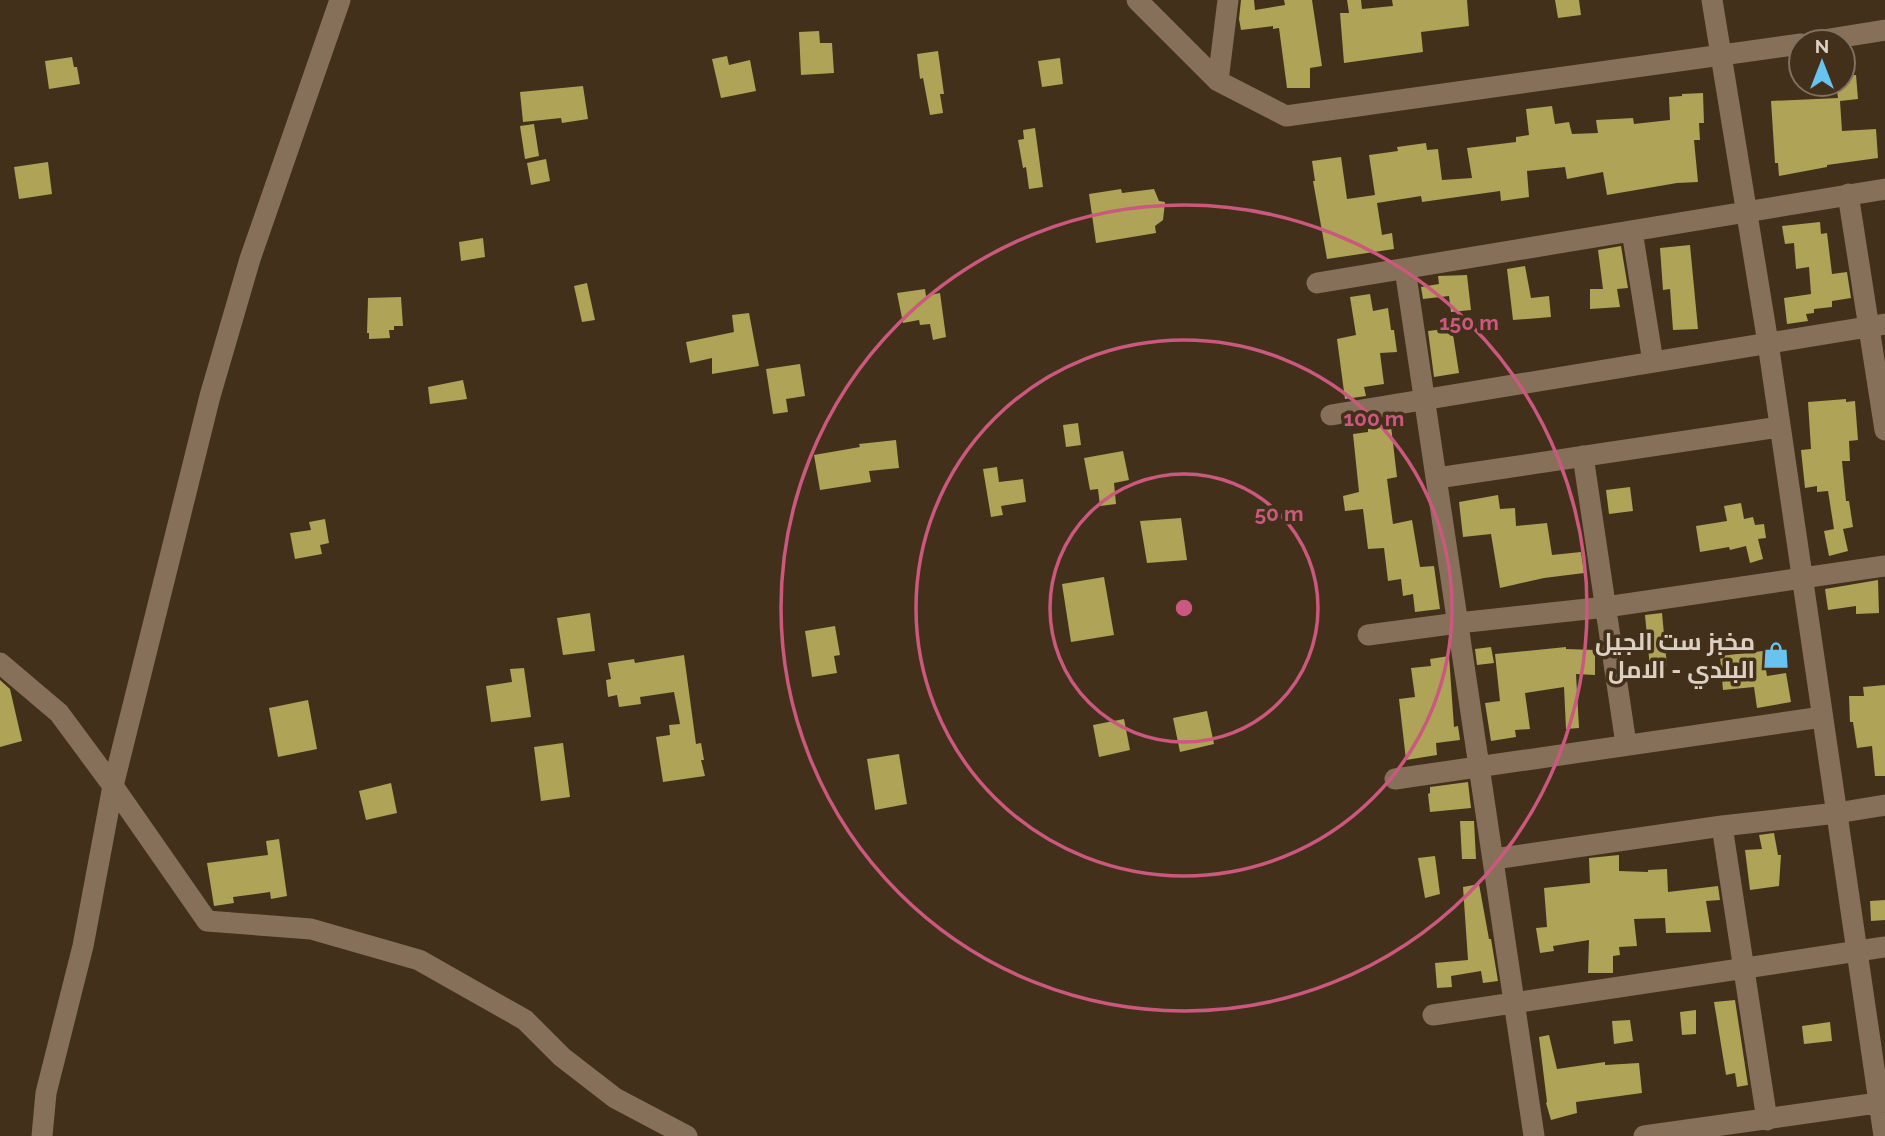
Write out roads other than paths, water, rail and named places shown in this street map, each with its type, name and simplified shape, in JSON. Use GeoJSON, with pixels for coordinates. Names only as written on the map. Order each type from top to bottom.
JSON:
{"type":"FeatureCollection","features":[{"type":"Feature","properties":{"kind":"street"},"geometry":{"type":"LineString","coordinates":[[42,1136],[46,1093],[83,946],[113,786],[210,396],[250,259],[340,0]]}},
{"type":"Feature","properties":{"kind":"street"},"geometry":{"type":"LineString","coordinates":[[1136,0],[1218,81],[1286,116],[1787,46]]}},
{"type":"Feature","properties":{"kind":"street"},"geometry":{"type":"LineString","coordinates":[[1218,81],[1228,0]]}},
{"type":"Feature","properties":{"kind":"street"},"geometry":{"type":"LineString","coordinates":[[1712,0],[1768,343],[1822,718],[1882,1102],[1884,1136]]}},
{"type":"Feature","properties":{"kind":"street"},"geometry":{"type":"LineString","coordinates":[[1857,35],[1885,30]]}},
{"type":"Feature","properties":{"kind":"street"},"geometry":{"type":"LineString","coordinates":[[1317,283],[1885,189]]}},
{"type":"Feature","properties":{"kind":"street"},"geometry":{"type":"LineString","coordinates":[[1848,194],[1877,325],[1885,429]]}},
{"type":"Feature","properties":{"kind":"street"},"geometry":{"type":"LineString","coordinates":[[1632,231],[1653,362]]}},
{"type":"Feature","properties":{"kind":"street"},"geometry":{"type":"LineString","coordinates":[[1405,268],[1534,1136]]}},
{"type":"Feature","properties":{"kind":"street"},"geometry":{"type":"LineString","coordinates":[[1331,415],[1877,325]]}},
{"type":"Feature","properties":{"kind":"street"},"geometry":{"type":"LineString","coordinates":[[1437,478],[1780,427]]}},
{"type":"Feature","properties":{"kind":"street"},"geometry":{"type":"LineString","coordinates":[[1583,456],[1626,744]]}},
{"type":"Feature","properties":{"kind":"street"},"geometry":{"type":"LineString","coordinates":[[1368,635],[1606,607],[1885,566]]}},
{"type":"Feature","properties":{"kind":"street"},"geometry":{"type":"LineString","coordinates":[[0,663],[59,713],[207,921],[311,929],[419,960],[524,1020],[562,1057],[615,1098],[687,1136]]}},
{"type":"Feature","properties":{"kind":"street"},"geometry":{"type":"LineString","coordinates":[[1395,779],[1822,718]]}},
{"type":"Feature","properties":{"kind":"street"},"geometry":{"type":"LineString","coordinates":[[1494,859],[1885,805]]}},
{"type":"Feature","properties":{"kind":"street"},"geometry":{"type":"LineString","coordinates":[[1722,826],[1767,1120]]}},
{"type":"Feature","properties":{"kind":"street"},"geometry":{"type":"LineString","coordinates":[[1433,1014],[1885,947]]}},
{"type":"Feature","properties":{"kind":"street"},"geometry":{"type":"LineString","coordinates":[[1644,1136],[1882,1102]]}},
{"type":"Feature","properties":{"kind":"place","name":"مخبز ست الجيل البلدي - الامل"},"geometry":{"type":"Point","coordinates":[1776,655]}}]}
